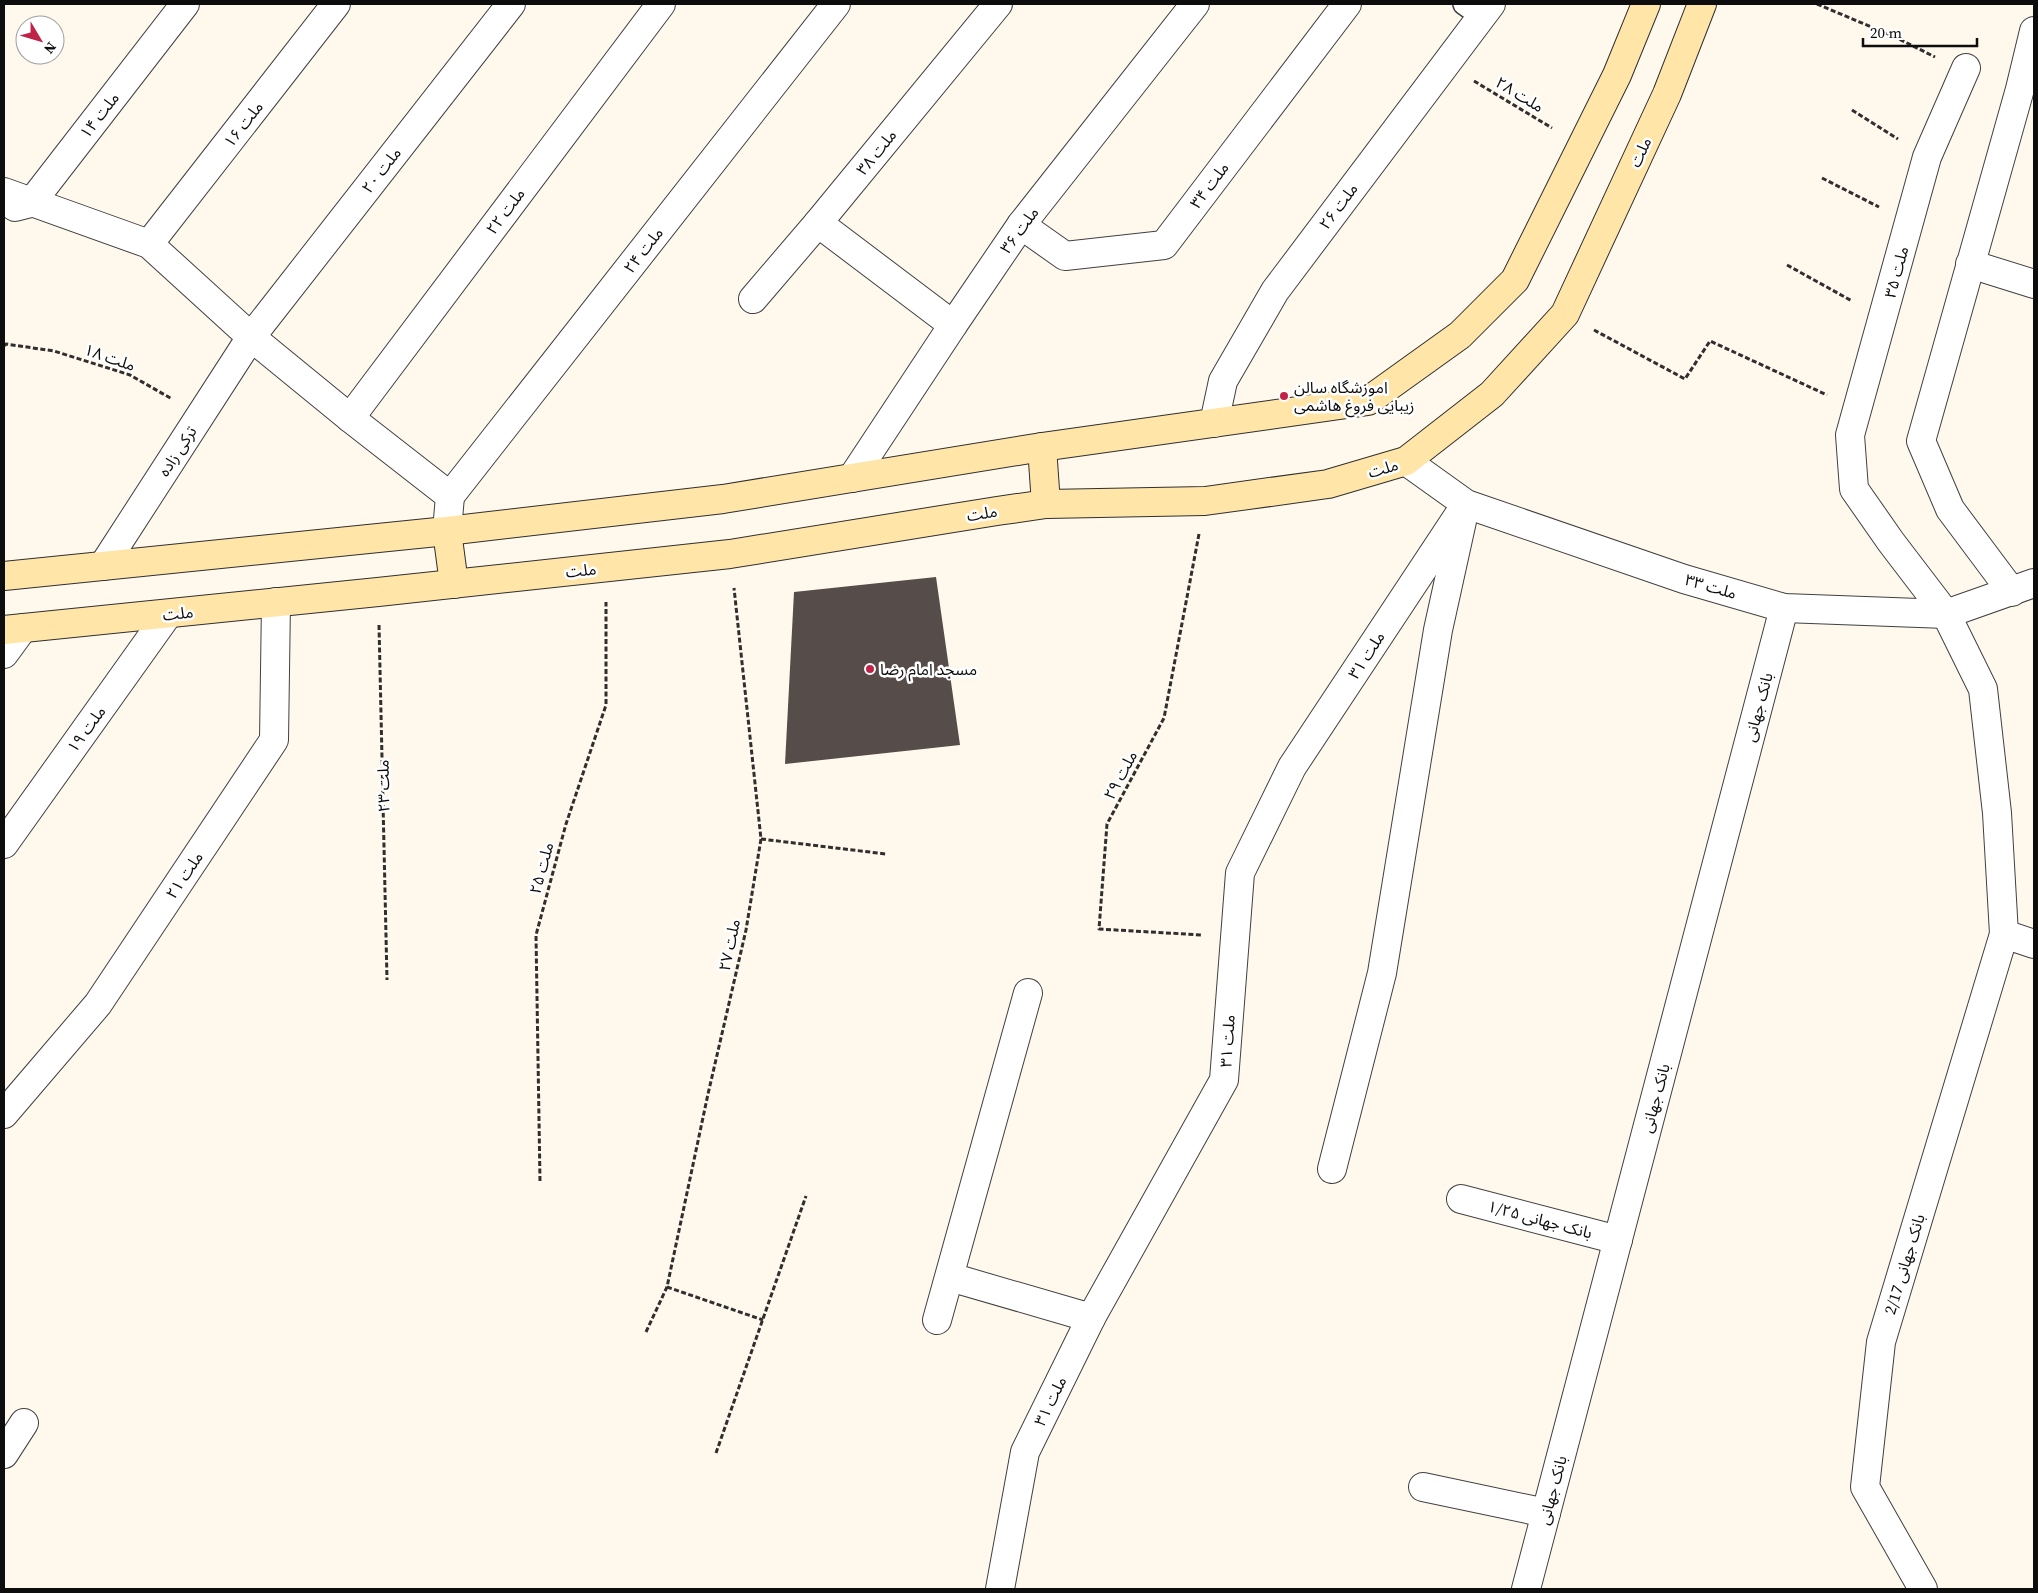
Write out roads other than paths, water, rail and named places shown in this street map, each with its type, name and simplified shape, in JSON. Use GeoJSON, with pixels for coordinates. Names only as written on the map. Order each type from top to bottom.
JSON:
{"type":"FeatureCollection","features":[{"type":"Feature","properties":{"kind":"main road"},"geometry":{"type":"LineString","coordinates":[[4,576],[447,531],[723,499],[1042,447],[1368,401],[1460,335],[1514,280],[1617,75],[1646,4]]}},
{"type":"Feature","properties":{"kind":"main road","name":"ملت"},"geometry":{"type":"LineString","coordinates":[[14,629],[730,554],[1046,504],[1205,501],[1328,484],[1406,461],[1492,394],[1565,314],[1667,94],[1702,4]]}},
{"type":"Feature","properties":{"kind":"main road"},"geometry":{"type":"LineString","coordinates":[[1042,447],[1046,504]]}},
{"type":"Feature","properties":{"kind":"main road"},"geometry":{"type":"LineString","coordinates":[[447,531],[454,584]]}},
{"type":"Feature","properties":{"kind":"street","name":"ملت ۱۴"},"geometry":{"type":"LineString","coordinates":[[31,203],[185,4]]}},
{"type":"Feature","properties":{"kind":"street","name":"ملت ۱۶"},"geometry":{"type":"LineString","coordinates":[[149,244],[336,4]]}},
{"type":"Feature","properties":{"kind":"street","name":"ملت ۲۰"},"geometry":{"type":"LineString","coordinates":[[251,337],[511,4]]}},
{"type":"Feature","properties":{"kind":"street","name":"ملت ۲۲"},"geometry":{"type":"LineString","coordinates":[[350,418],[661,4]]}},
{"type":"Feature","properties":{"kind":"street","name":"ملت ۲۴"},"geometry":{"type":"LineString","coordinates":[[450,496],[836,4]]}},
{"type":"Feature","properties":{"kind":"street","name":"ملت ۳۸"},"geometry":{"type":"LineString","coordinates":[[753,299],[998,4]]}},
{"type":"Feature","properties":{"kind":"street","name":"ملت ۳۶"},"geometry":{"type":"LineString","coordinates":[[852,478],[1021,225],[1195,4]]}},
{"type":"Feature","properties":{"kind":"street","name":"ملت ۳۴"},"geometry":{"type":"LineString","coordinates":[[1021,225],[1065,256],[1164,245],[1346,4]]}},
{"type":"Feature","properties":{"kind":"street","name":"ملت ۲۶"},"geometry":{"type":"LineString","coordinates":[[1214,423],[1223,381],[1275,290],[1446,64],[1479,8]]}},
{"type":"Feature","properties":{"kind":"street"},"geometry":{"type":"LineString","coordinates":[[2023,587],[1950,509],[1921,441],[1970,264],[2027,91],[2034,32]]}},
{"type":"Feature","properties":{"kind":"street","name":"ملت ۳۵"},"geometry":{"type":"LineString","coordinates":[[1966,68],[1927,157],[1850,435],[1854,489],[1891,542],[1946,614],[1983,689],[1997,813],[2004,934]]}},
{"type":"Feature","properties":{"kind":"street"},"geometry":{"type":"LineString","coordinates":[[4,192],[149,244],[251,337],[450,496],[447,531]]}},
{"type":"Feature","properties":{"kind":"street"},"geometry":{"type":"LineString","coordinates":[[4,210],[31,203]]}},
{"type":"Feature","properties":{"kind":"street"},"geometry":{"type":"LineString","coordinates":[[818,223],[953,325]]}},
{"type":"Feature","properties":{"kind":"street"},"geometry":{"type":"LineString","coordinates":[[1970,264],[2034,284]]}},
{"type":"Feature","properties":{"kind":"street","name":"ترکی زاده"},"geometry":{"type":"LineString","coordinates":[[103,566],[251,337]]}},
{"type":"Feature","properties":{"kind":"street","name":"ملت ۳۳"},"geometry":{"type":"LineString","coordinates":[[1406,461],[1466,504],[1684,579],[1784,608],[1946,614],[2023,587]]}},
{"type":"Feature","properties":{"kind":"street"},"geometry":{"type":"LineString","coordinates":[[1332,1169],[1382,973],[1438,630],[1466,504]]}},
{"type":"Feature","properties":{"kind":"street","name":"ملت ۳۱"},"geometry":{"type":"LineString","coordinates":[[1000,1589],[1025,1452],[1091,1318],[1224,1080],[1240,873],[1292,767],[1466,504]]}},
{"type":"Feature","properties":{"kind":"street","name":"ملت ۲۱"},"geometry":{"type":"LineString","coordinates":[[4,1114],[98,1004],[274,740],[276,602]]}},
{"type":"Feature","properties":{"kind":"street","name":"بانک جهانی"},"geometry":{"type":"LineString","coordinates":[[1526,1589],[1784,608]]}},
{"type":"Feature","properties":{"kind":"street","name":"ملت ۱۹"},"geometry":{"type":"LineString","coordinates":[[4,844],[168,614]]}},
{"type":"Feature","properties":{"kind":"street"},"geometry":{"type":"LineString","coordinates":[[4,654],[14,629]]}},
{"type":"Feature","properties":{"kind":"street"},"geometry":{"type":"LineString","coordinates":[[2004,934],[2034,944]]}},
{"type":"Feature","properties":{"kind":"street","name":"بانک جهانی 2/17"},"geometry":{"type":"LineString","coordinates":[[1923,1589],[1865,1487],[1881,1342],[2004,934]]}},
{"type":"Feature","properties":{"kind":"street"},"geometry":{"type":"LineString","coordinates":[[937,1320],[1028,993]]}},
{"type":"Feature","properties":{"kind":"street","name":"بانک جهانی ۱/۲۵"},"geometry":{"type":"LineString","coordinates":[[1462,1199],[1618,1240]]}},
{"type":"Feature","properties":{"kind":"street"},"geometry":{"type":"LineString","coordinates":[[950,1277],[1091,1318]]}},
{"type":"Feature","properties":{"kind":"street"},"geometry":{"type":"LineString","coordinates":[[4,1454],[24,1423]]}},
{"type":"Feature","properties":{"kind":"street"},"geometry":{"type":"LineString","coordinates":[[1423,1487],[1546,1513]]}},
{"type":"Feature","properties":{"kind":"place","name":"اموزشگاه سالن زیبایی فروغ هاشمی"},"geometry":{"type":"Point","coordinates":[1284,396]}},
{"type":"Feature","properties":{"kind":"place","name":"مسجد امام رضا"},"geometry":{"type":"Point","coordinates":[870,669]}}]}
